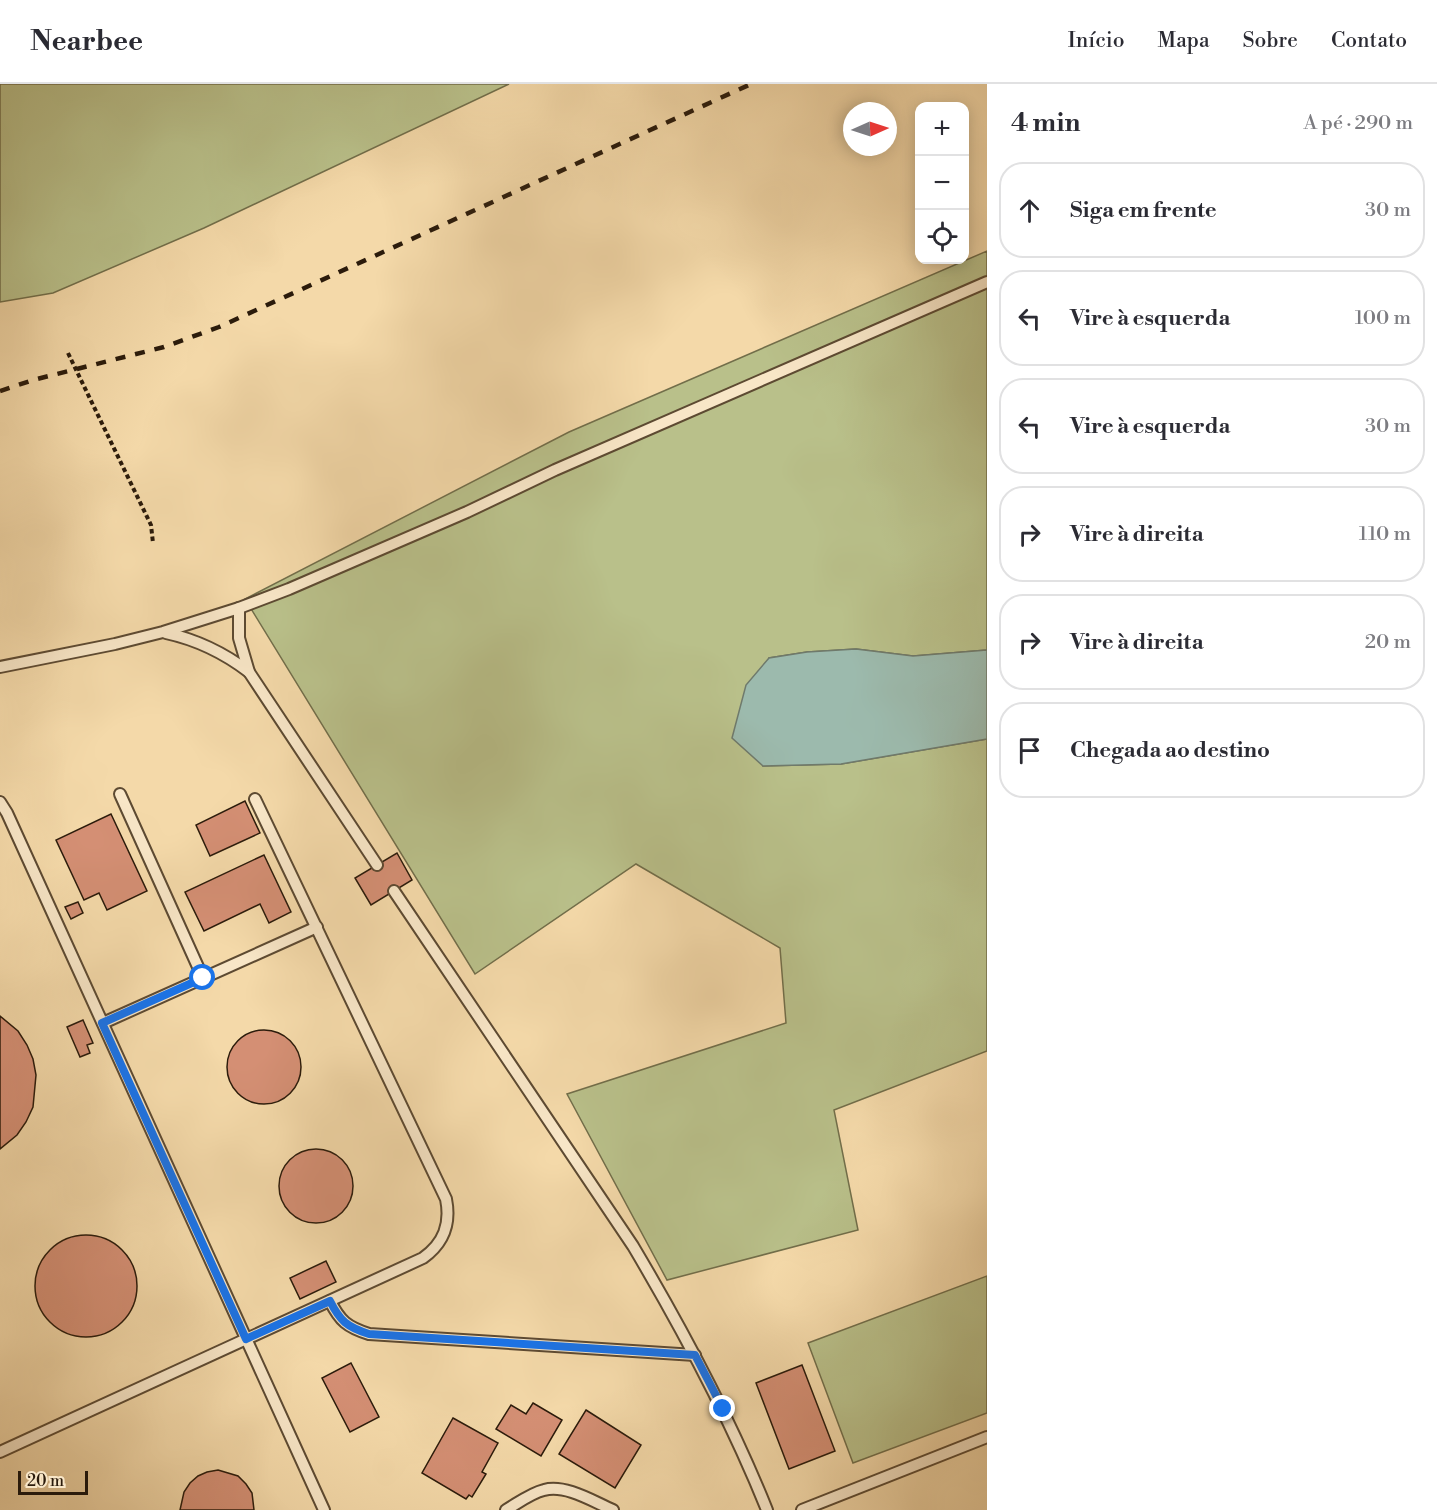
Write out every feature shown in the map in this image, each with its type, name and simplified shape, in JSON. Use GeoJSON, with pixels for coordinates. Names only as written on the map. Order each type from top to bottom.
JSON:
{"type":"FeatureCollection","features":[{"type":"Feature","properties":{"kind":"lane"},"geometry":{"type":"LineString","coordinates":[[0,667],[115,645],[163,632],[239,608],[297,586],[448,521],[555,470],[987,282]]}},
{"type":"Feature","properties":{"kind":"lane"},"geometry":{"type":"LineString","coordinates":[[239,608],[239,638],[249,672],[377,865]]}},
{"type":"Feature","properties":{"kind":"lane"},"geometry":{"type":"LineString","coordinates":[[163,632],[209,645],[230,657],[249,672]]}},
{"type":"Feature","properties":{"kind":"lane"},"geometry":{"type":"LineString","coordinates":[[120,794],[203,978]]}},
{"type":"Feature","properties":{"kind":"lane"},"geometry":{"type":"LineString","coordinates":[[0,1452],[423,1258],[433,1251],[445,1232],[448,1210],[446,1199],[255,799]]}},
{"type":"Feature","properties":{"kind":"lane"},"geometry":{"type":"LineString","coordinates":[[0,802],[324,1510]]}},
{"type":"Feature","properties":{"kind":"lane"},"geometry":{"type":"LineString","coordinates":[[394,891],[633,1246],[695,1355],[743,1451],[767,1510]]}},
{"type":"Feature","properties":{"kind":"lane"},"geometry":{"type":"LineString","coordinates":[[102,1023],[317,927]]}},
{"type":"Feature","properties":{"kind":"lane"},"geometry":{"type":"LineString","coordinates":[[330,1301],[338,1317],[355,1329],[369,1334],[695,1355]]}},
{"type":"Feature","properties":{"kind":"lane"},"geometry":{"type":"LineString","coordinates":[[802,1510],[987,1437]]}},
{"type":"Feature","properties":{"kind":"lane"},"geometry":{"type":"LineString","coordinates":[[506,1510],[537,1493],[555,1489],[570,1492],[613,1510]]}},
{"type":"Feature","properties":{"kind":"path"},"geometry":{"type":"LineString","coordinates":[[68,353],[151,525],[153,543]]}},
{"type":"Feature","properties":{"kind":"green space"},"geometry":{"type":"Polygon","coordinates":[[[0,84],[509,84],[204,228],[53,293],[0,302],[0,84]]]}},
{"type":"Feature","properties":{"kind":"green space"},"geometry":{"type":"Polygon","coordinates":[[[987,251],[987,650],[913,656],[856,649],[807,652],[769,658],[763,766],[841,764],[987,739],[987,1051],[834,1110],[858,1230],[667,1280],[567,1094],[786,1023],[780,948],[636,864],[475,974],[245,599],[569,432],[957,264],[969,264],[969,259],[987,251]]]}},
{"type":"Feature","properties":{"kind":"green space"},"geometry":{"type":"Polygon","coordinates":[[[987,1276],[987,1413],[853,1463],[808,1343],[987,1276]]]}},
{"type":"Feature","properties":{"kind":"shaded area"},"geometry":{"type":"Polygon","coordinates":[[[856,649],[913,656],[987,650],[987,739],[841,764],[763,766],[732,738],[746,685],[769,658],[807,652],[856,649]]]}},
{"type":"Feature","properties":{"kind":"building"},"geometry":{"type":"Polygon","coordinates":[[[245,801],[260,833],[210,856],[196,825],[245,801]]]}},
{"type":"Feature","properties":{"kind":"building"},"geometry":{"type":"Polygon","coordinates":[[[111,814],[147,891],[107,910],[99,893],[84,900],[56,840],[111,814]]]}},
{"type":"Feature","properties":{"kind":"building"},"geometry":{"type":"Polygon","coordinates":[[[397,853],[412,880],[371,905],[355,878],[397,853]]]}},
{"type":"Feature","properties":{"kind":"building"},"geometry":{"type":"Polygon","coordinates":[[[264,855],[291,912],[269,923],[260,904],[204,931],[185,892],[264,855]]]}},
{"type":"Feature","properties":{"kind":"building"},"geometry":{"type":"Polygon","coordinates":[[[78,902],[83,913],[71,919],[65,907],[78,902]]]}},
{"type":"Feature","properties":{"kind":"building"},"geometry":{"type":"Polygon","coordinates":[[[0,1016],[18,1031],[27,1045],[36,1075],[33,1107],[26,1122],[17,1135],[0,1149],[0,1016]]]}},
{"type":"Feature","properties":{"kind":"building"},"geometry":{"type":"Polygon","coordinates":[[[83,1020],[93,1043],[87,1045],[90,1053],[80,1057],[67,1027],[83,1020]]]}},
{"type":"Feature","properties":{"kind":"building"},"geometry":{"type":"Polygon","coordinates":[[[264,1030],[285,1036],[295,1046],[301,1067],[295,1088],[285,1098],[264,1104],[243,1098],[233,1088],[227,1067],[233,1046],[243,1036],[264,1030]]]}},
{"type":"Feature","properties":{"kind":"building"},"geometry":{"type":"Polygon","coordinates":[[[316,1149],[337,1155],[347,1165],[353,1186],[347,1207],[337,1217],[316,1223],[295,1217],[285,1207],[279,1186],[285,1165],[295,1155],[316,1149]]]}},
{"type":"Feature","properties":{"kind":"building"},"geometry":{"type":"Polygon","coordinates":[[[86,1235],[105,1239],[122,1250],[133,1267],[137,1286],[133,1305],[122,1322],[105,1333],[86,1337],[67,1333],[50,1322],[39,1305],[35,1286],[39,1267],[50,1250],[67,1239],[86,1235]]]}},
{"type":"Feature","properties":{"kind":"building"},"geometry":{"type":"Polygon","coordinates":[[[326,1261],[336,1282],[300,1299],[290,1278],[326,1261]]]}},
{"type":"Feature","properties":{"kind":"building"},"geometry":{"type":"Polygon","coordinates":[[[351,1363],[379,1417],[350,1432],[322,1378],[351,1363]]]}},
{"type":"Feature","properties":{"kind":"building"},"geometry":{"type":"Polygon","coordinates":[[[802,1365],[835,1451],[789,1469],[756,1383],[802,1365]]]}},
{"type":"Feature","properties":{"kind":"building"},"geometry":{"type":"Polygon","coordinates":[[[533,1403],[562,1420],[541,1456],[496,1429],[511,1405],[526,1414],[533,1403]]]}},
{"type":"Feature","properties":{"kind":"building"},"geometry":{"type":"Polygon","coordinates":[[[586,1410],[641,1445],[615,1488],[559,1454],[586,1410]]]}},
{"type":"Feature","properties":{"kind":"building"},"geometry":{"type":"Polygon","coordinates":[[[453,1418],[498,1443],[482,1472],[486,1474],[472,1497],[469,1495],[466,1499],[422,1473],[453,1418]]]}},
{"type":"Feature","properties":{"kind":"building"},"geometry":{"type":"Polygon","coordinates":[[[218,1470],[238,1476],[246,1484],[252,1493],[254,1510],[180,1510],[184,1492],[190,1483],[198,1476],[218,1470]]]}},
{"type":"Feature","properties":{"kind":"railway"},"geometry":{"type":"LineString","coordinates":[[0,391],[33,380],[164,347],[219,327],[751,84]]}},
{"type":"Feature","properties":{"kind":"route"},"geometry":{"type":"LineString","coordinates":[[203,978],[102,1023],[246,1339],[330,1301],[338,1317],[346,1324],[369,1334],[695,1355],[723,1409]]}}]}
